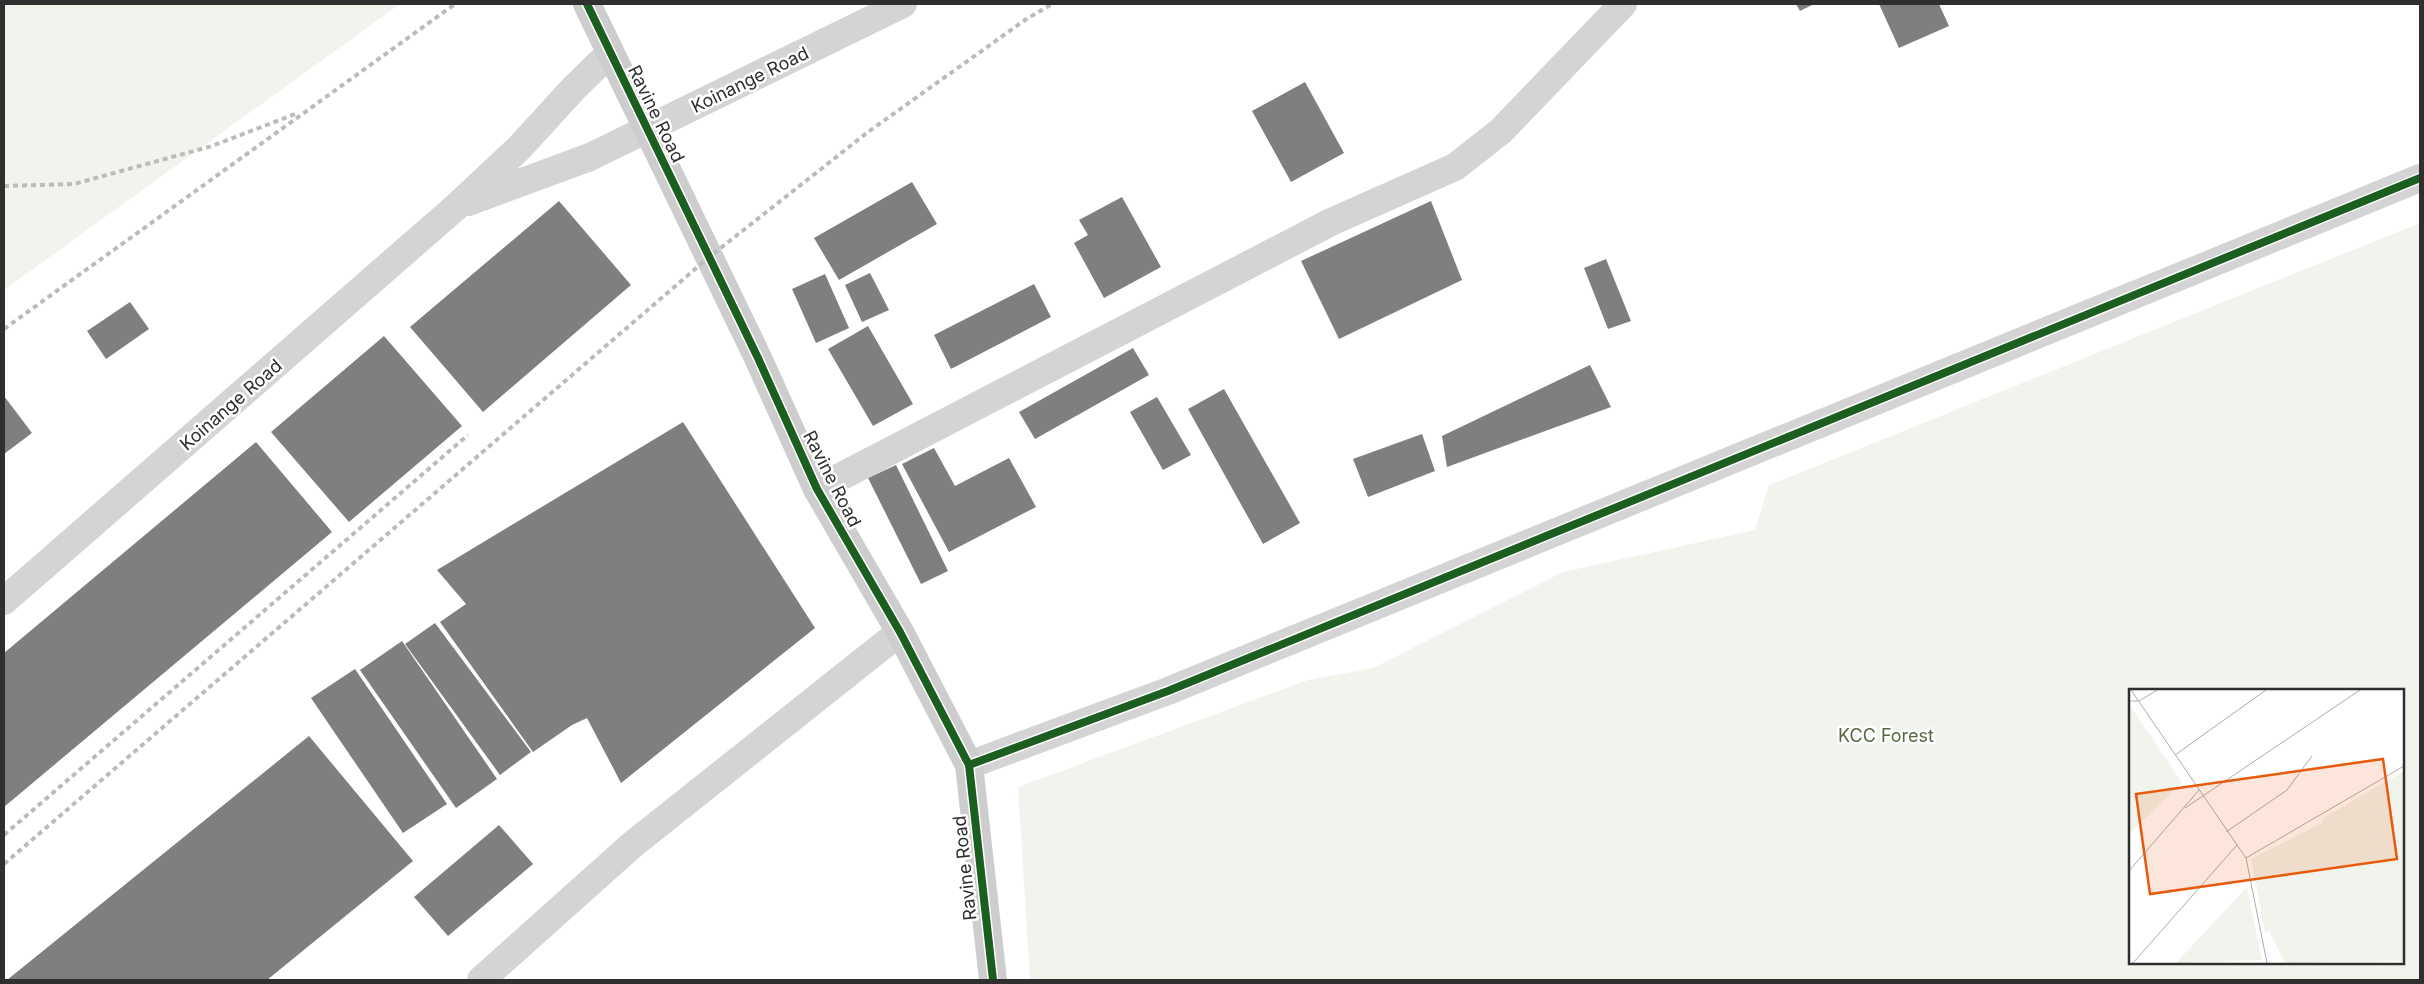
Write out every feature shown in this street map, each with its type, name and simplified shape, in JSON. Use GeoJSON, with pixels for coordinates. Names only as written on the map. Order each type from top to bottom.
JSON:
{"type":"FeatureCollection","features":[{"type":"Feature","properties":{"kind":"street","name":"Ravine Road"},"geometry":{"type":"LineString","coordinates":[[587,4],[758,358],[817,490],[900,632],[969,765],[993,980]]}},
{"type":"Feature","properties":{"kind":"street","name":"Koinange Road"},"geometry":{"type":"LineString","coordinates":[[456,207],[590,157],[649,130],[903,4]]}},
{"type":"Feature","properties":{"kind":"street"},"geometry":{"type":"LineString","coordinates":[[817,490],[1331,222],[1455,167],[1501,131],[1623,4]]}},
{"type":"Feature","properties":{"kind":"street","name":"Koinange Road"},"geometry":{"type":"LineString","coordinates":[[4,601],[456,207],[520,147],[574,88],[610,53]]}},
{"type":"Feature","properties":{"kind":"street"},"geometry":{"type":"LineString","coordinates":[[969,765],[1168,692],[2420,178]]}},
{"type":"Feature","properties":{"kind":"street"},"geometry":{"type":"LineString","coordinates":[[481,980],[632,845],[900,632]]}},
{"type":"Feature","properties":{"kind":"green space"},"geometry":{"type":"Polygon","coordinates":[[[4,4],[400,4],[4,290],[4,4]]]}},
{"type":"Feature","properties":{"kind":"green space","name":"KCC Forest"},"geometry":{"type":"Polygon","coordinates":[[[2420,223],[2420,980],[1030,980],[1018,787],[1308,680],[1373,668],[1563,572],[1755,530],[1769,485],[2420,223]]]}},
{"type":"Feature","properties":{"kind":"building"},"geometry":{"type":"Polygon","coordinates":[[[1796,4],[1814,4],[1800,11],[1796,4]]]}},
{"type":"Feature","properties":{"kind":"building"},"geometry":{"type":"Polygon","coordinates":[[[1879,4],[1939,4],[1949,26],[1899,48],[1879,4]]]}},
{"type":"Feature","properties":{"kind":"building"},"geometry":{"type":"Polygon","coordinates":[[[1305,82],[1344,153],[1291,182],[1252,111],[1305,82]]]}},
{"type":"Feature","properties":{"kind":"building"},"geometry":{"type":"Polygon","coordinates":[[[912,182],[937,224],[839,280],[814,238],[912,182]]]}},
{"type":"Feature","properties":{"kind":"building"},"geometry":{"type":"Polygon","coordinates":[[[1122,197],[1161,267],[1104,298],[1074,243],[1088,235],[1079,220],[1122,197]]]}},
{"type":"Feature","properties":{"kind":"building"},"geometry":{"type":"Polygon","coordinates":[[[559,201],[631,285],[483,412],[410,327],[559,201]]]}},
{"type":"Feature","properties":{"kind":"building"},"geometry":{"type":"Polygon","coordinates":[[[1431,201],[1462,280],[1339,339],[1301,261],[1431,201]]]}},
{"type":"Feature","properties":{"kind":"building"},"geometry":{"type":"Polygon","coordinates":[[[1606,259],[1631,321],[1608,329],[1584,268],[1606,259]]]}},
{"type":"Feature","properties":{"kind":"building"},"geometry":{"type":"Polygon","coordinates":[[[870,273],[889,310],[862,322],[845,285],[870,273]]]}},
{"type":"Feature","properties":{"kind":"building"},"geometry":{"type":"Polygon","coordinates":[[[825,274],[849,328],[816,343],[792,289],[825,274]]]}},
{"type":"Feature","properties":{"kind":"building"},"geometry":{"type":"Polygon","coordinates":[[[1034,284],[1051,317],[951,369],[934,335],[1034,284]]]}},
{"type":"Feature","properties":{"kind":"building"},"geometry":{"type":"Polygon","coordinates":[[[130,302],[149,329],[106,359],[87,331],[130,302]]]}},
{"type":"Feature","properties":{"kind":"building"},"geometry":{"type":"Polygon","coordinates":[[[868,326],[913,404],[873,426],[828,349],[868,326]]]}},
{"type":"Feature","properties":{"kind":"building"},"geometry":{"type":"Polygon","coordinates":[[[384,336],[462,426],[349,522],[271,432],[384,336]]]}},
{"type":"Feature","properties":{"kind":"building"},"geometry":{"type":"Polygon","coordinates":[[[1133,348],[1149,375],[1035,439],[1019,412],[1133,348]]]}},
{"type":"Feature","properties":{"kind":"building"},"geometry":{"type":"Polygon","coordinates":[[[1590,365],[1611,407],[1447,467],[1442,436],[1590,365]]]}},
{"type":"Feature","properties":{"kind":"building"},"geometry":{"type":"Polygon","coordinates":[[[1224,389],[1300,523],[1263,544],[1188,409],[1224,389]]]}},
{"type":"Feature","properties":{"kind":"building"},"geometry":{"type":"Polygon","coordinates":[[[4,396],[32,433],[4,454],[4,396]]]}},
{"type":"Feature","properties":{"kind":"building"},"geometry":{"type":"Polygon","coordinates":[[[1157,397],[1191,455],[1163,470],[1130,412],[1157,397]]]}},
{"type":"Feature","properties":{"kind":"building"},"geometry":{"type":"Polygon","coordinates":[[[683,422],[815,628],[621,783],[587,718],[572,725],[533,752],[440,622],[466,604],[437,570],[683,422]]]}},
{"type":"Feature","properties":{"kind":"building"},"geometry":{"type":"Polygon","coordinates":[[[1422,434],[1435,471],[1368,497],[1353,459],[1422,434]]]}},
{"type":"Feature","properties":{"kind":"building"},"geometry":{"type":"Polygon","coordinates":[[[256,442],[332,532],[4,807],[4,653],[256,442]]]}},
{"type":"Feature","properties":{"kind":"building"},"geometry":{"type":"Polygon","coordinates":[[[934,448],[955,486],[1009,458],[1036,507],[949,552],[902,464],[934,448]]]}},
{"type":"Feature","properties":{"kind":"building"},"geometry":{"type":"Polygon","coordinates":[[[896,465],[948,571],[921,584],[868,478],[896,465]]]}},
{"type":"Feature","properties":{"kind":"building"},"geometry":{"type":"Polygon","coordinates":[[[435,623],[531,752],[500,775],[405,644],[435,623]]]}},
{"type":"Feature","properties":{"kind":"building"},"geometry":{"type":"Polygon","coordinates":[[[402,641],[497,779],[456,808],[360,670],[402,641]]]}},
{"type":"Feature","properties":{"kind":"building"},"geometry":{"type":"Polygon","coordinates":[[[355,669],[447,804],[403,833],[311,698],[355,669]]]}},
{"type":"Feature","properties":{"kind":"building"},"geometry":{"type":"Polygon","coordinates":[[[309,736],[413,861],[267,980],[7,980],[309,736]]]}},
{"type":"Feature","properties":{"kind":"building"},"geometry":{"type":"Polygon","coordinates":[[[499,825],[533,864],[448,936],[414,897],[499,825]]]}},
{"type":"Feature","properties":{"kind":"railway"},"geometry":{"type":"LineString","coordinates":[[4,329],[455,4]]}},
{"type":"Feature","properties":{"kind":"railway"},"geometry":{"type":"LineString","coordinates":[[4,864],[708,258],[868,132],[1025,20],[1052,4]]}},
{"type":"Feature","properties":{"kind":"railway"},"geometry":{"type":"LineString","coordinates":[[4,186],[74,184],[212,146],[295,114]]}},
{"type":"Feature","properties":{"kind":"railway"},"geometry":{"type":"LineString","coordinates":[[4,835],[468,435]]}},
{"type":"Feature","properties":{"kind":"cycle path"},"geometry":{"type":"LineString","coordinates":[[587,4],[758,358],[817,489],[900,632],[969,765],[993,980]]}},
{"type":"Feature","properties":{"kind":"cycle path"},"geometry":{"type":"LineString","coordinates":[[969,765],[1168,691],[2420,178]]}}]}
